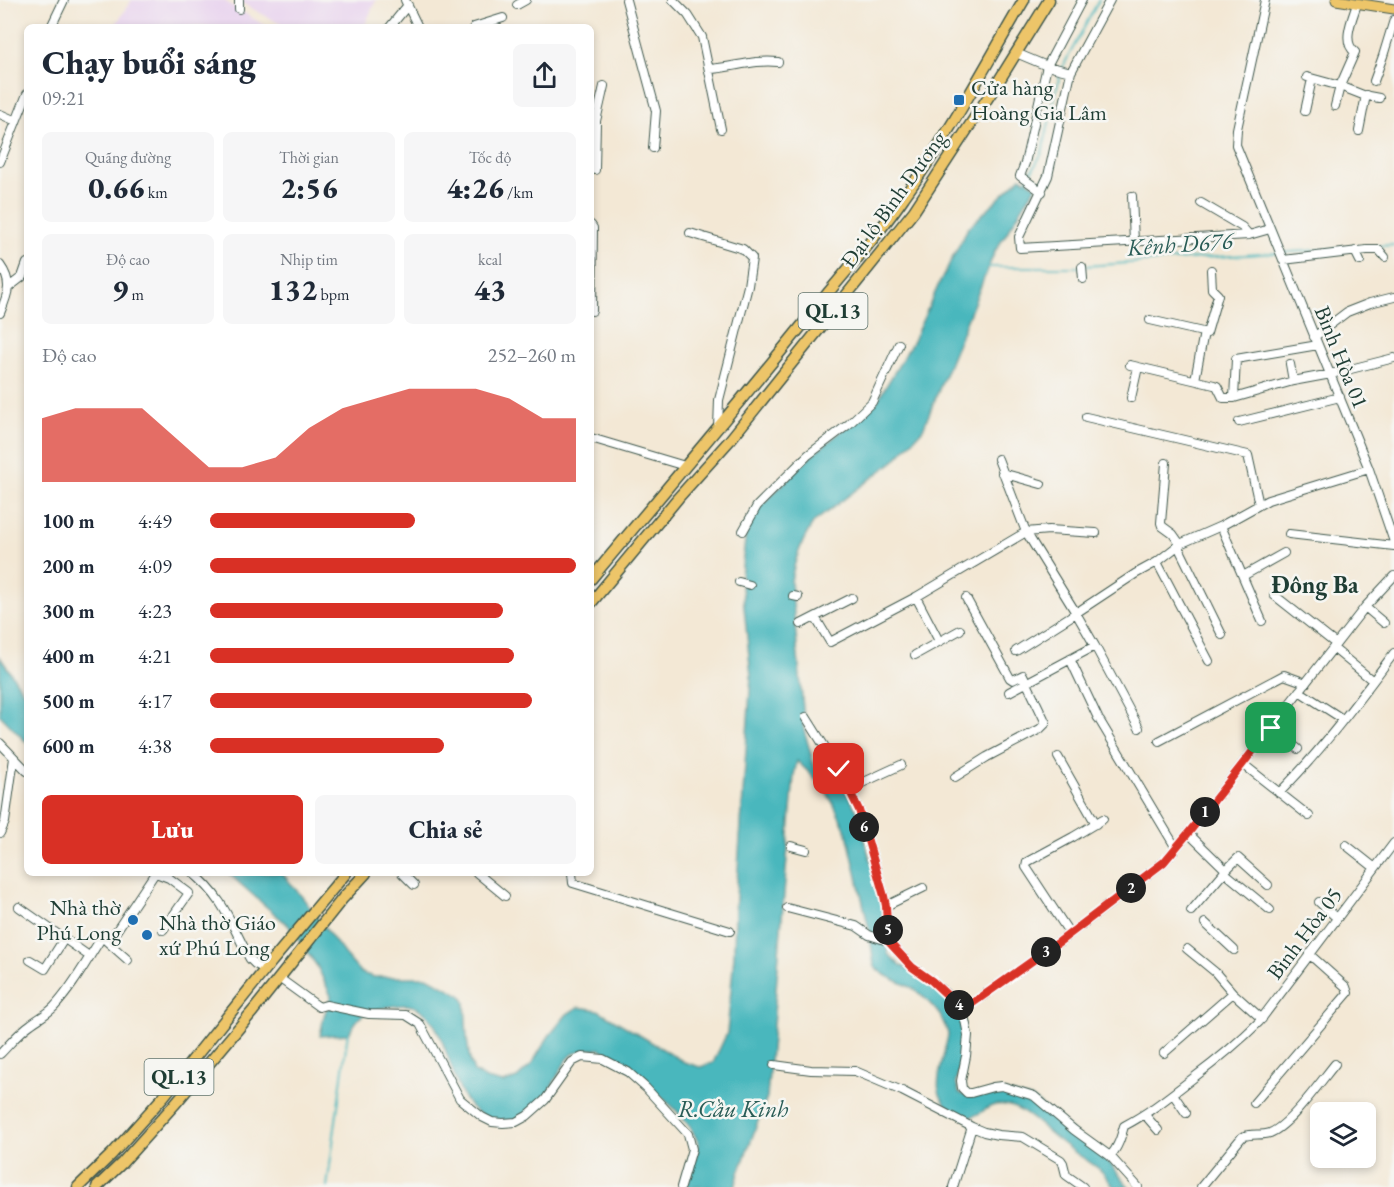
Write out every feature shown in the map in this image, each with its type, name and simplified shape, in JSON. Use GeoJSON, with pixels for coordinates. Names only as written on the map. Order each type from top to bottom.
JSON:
{"type":"FeatureCollection","features":[{"type":"Feature","properties":{"kind":"highway","name":"Đại lộ Bình Dương"},"geometry":{"type":"LineString","coordinates":[[594,575],[813,313],[904,198],[945,134],[1024,0]]}},
{"type":"Feature","properties":{"kind":"highway","name":"Đại lộ Bình Dương"},"geometry":{"type":"LineString","coordinates":[[594,599],[678,498],[730,440],[914,211],[1049,0]]}},
{"type":"Feature","properties":{"kind":"highway"},"geometry":{"type":"LineString","coordinates":[[717,429],[730,440]]}},
{"type":"Feature","properties":{"kind":"highway","name":"QL.13"},"geometry":{"type":"LineString","coordinates":[[78,1187],[112,1154],[163,1097],[268,965],[344,876]]}},
{"type":"Feature","properties":{"kind":"highway","name":"QL.13"},"geometry":{"type":"LineString","coordinates":[[97,1187],[174,1105],[363,876]]}},
{"type":"Feature","properties":{"kind":"main road"},"geometry":{"type":"LineString","coordinates":[[1336,0],[1394,9]]}},
{"type":"Feature","properties":{"kind":"street"},"geometry":{"type":"LineString","coordinates":[[52,24],[64,0]]}},
{"type":"Feature","properties":{"kind":"street"},"geometry":{"type":"LineString","coordinates":[[239,0],[239,9]]}},
{"type":"Feature","properties":{"kind":"street"},"geometry":{"type":"LineString","coordinates":[[517,5],[526,0]]}},
{"type":"Feature","properties":{"kind":"street"},"geometry":{"type":"LineString","coordinates":[[626,0],[656,111],[653,148]]}},
{"type":"Feature","properties":{"kind":"street"},"geometry":{"type":"LineString","coordinates":[[673,0],[688,15],[705,48],[721,129]]}},
{"type":"Feature","properties":{"kind":"street"},"geometry":{"type":"LineString","coordinates":[[1042,192],[1020,176],[1027,157],[1047,66],[1082,0]]}},
{"type":"Feature","properties":{"kind":"street"},"geometry":{"type":"LineString","coordinates":[[1110,0],[1071,72],[1052,162],[1042,192],[1019,237],[1020,248],[1082,250],[1134,242],[1271,232]]}},
{"type":"Feature","properties":{"kind":"street","name":"Bình Hòa 01"},"geometry":{"type":"LineString","coordinates":[[1265,0],[1237,129],[1236,145],[1369,469],[1394,541]]}},
{"type":"Feature","properties":{"kind":"street"},"geometry":{"type":"LineString","coordinates":[[392,24],[406,3],[416,24]]}},
{"type":"Feature","properties":{"kind":"street"},"geometry":{"type":"LineString","coordinates":[[1335,106],[1340,86],[1354,52],[1350,49],[1348,42],[1357,4]]}},
{"type":"Feature","properties":{"kind":"street"},"geometry":{"type":"LineString","coordinates":[[483,24],[502,18]]}},
{"type":"Feature","properties":{"kind":"street"},"geometry":{"type":"LineString","coordinates":[[1374,81],[1394,20]]}},
{"type":"Feature","properties":{"kind":"street"},"geometry":{"type":"LineString","coordinates":[[1016,53],[1047,66],[1071,72]]}},
{"type":"Feature","properties":{"kind":"street"},"geometry":{"type":"LineString","coordinates":[[709,69],[729,68],[759,61],[778,62]]}},
{"type":"Feature","properties":{"kind":"street"},"geometry":{"type":"LineString","coordinates":[[1305,111],[1310,78],[1379,98]]}},
{"type":"Feature","properties":{"kind":"street"},"geometry":{"type":"LineString","coordinates":[[594,170],[596,121],[604,86]]}},
{"type":"Feature","properties":{"kind":"street"},"geometry":{"type":"LineString","coordinates":[[1359,131],[1366,95]]}},
{"type":"Feature","properties":{"kind":"street"},"geometry":{"type":"LineString","coordinates":[[0,162],[24,101]]}},
{"type":"Feature","properties":{"kind":"street"},"geometry":{"type":"LineString","coordinates":[[0,114],[16,121]]}},
{"type":"Feature","properties":{"kind":"street"},"geometry":{"type":"LineString","coordinates":[[1132,196],[1134,242]]}},
{"type":"Feature","properties":{"kind":"street"},"geometry":{"type":"LineString","coordinates":[[1201,203],[1242,227],[1249,235]]}},
{"type":"Feature","properties":{"kind":"street"},"geometry":{"type":"LineString","coordinates":[[690,232],[743,249],[752,258],[748,286],[719,400],[717,429]]}},
{"type":"Feature","properties":{"kind":"street"},"geometry":{"type":"LineString","coordinates":[[1281,257],[1379,250],[1385,257]]}},
{"type":"Feature","properties":{"kind":"street"},"geometry":{"type":"LineString","coordinates":[[1355,251],[1360,261]]}},
{"type":"Feature","properties":{"kind":"street"},"geometry":{"type":"LineString","coordinates":[[0,265],[3,268],[8,290]]}},
{"type":"Feature","properties":{"kind":"street"},"geometry":{"type":"LineString","coordinates":[[1082,267],[1083,279]]}},
{"type":"Feature","properties":{"kind":"street"},"geometry":{"type":"LineString","coordinates":[[1150,320],[1207,333],[1218,295],[1212,289],[1211,270]]}},
{"type":"Feature","properties":{"kind":"street"},"geometry":{"type":"LineString","coordinates":[[1,311],[8,290],[22,277],[24,271]]}},
{"type":"Feature","properties":{"kind":"street"},"geometry":{"type":"LineString","coordinates":[[1234,398],[1236,359],[1316,341],[1347,312],[1394,297]]}},
{"type":"Feature","properties":{"kind":"street"},"geometry":{"type":"LineString","coordinates":[[1195,380],[1204,332]]}},
{"type":"Feature","properties":{"kind":"street"},"geometry":{"type":"LineString","coordinates":[[742,531],[757,506],[808,455],[849,424],[872,402],[899,344]]}},
{"type":"Feature","properties":{"kind":"street"},"geometry":{"type":"LineString","coordinates":[[1131,398],[1134,366],[1217,386],[1223,398],[1234,398],[1293,381],[1394,358]]}},
{"type":"Feature","properties":{"kind":"street"},"geometry":{"type":"LineString","coordinates":[[1290,364],[1293,381]]}},
{"type":"Feature","properties":{"kind":"street"},"geometry":{"type":"LineString","coordinates":[[1239,422],[1340,397]]}},
{"type":"Feature","properties":{"kind":"street"},"geometry":{"type":"LineString","coordinates":[[1086,417],[1248,455],[1259,505]]}},
{"type":"Feature","properties":{"kind":"street"},"geometry":{"type":"LineString","coordinates":[[594,439],[685,466]]}},
{"type":"Feature","properties":{"kind":"street"},"geometry":{"type":"LineString","coordinates":[[998,459],[1026,532],[1076,613],[1139,728]]}},
{"type":"Feature","properties":{"kind":"street"},"geometry":{"type":"LineString","coordinates":[[1166,464],[1161,523],[1173,534],[1179,545],[1222,635]]}},
{"type":"Feature","properties":{"kind":"street"},"geometry":{"type":"LineString","coordinates":[[1016,651],[1157,562],[1179,545],[1221,526],[1268,500],[1369,469]]}},
{"type":"Feature","properties":{"kind":"street"},"geometry":{"type":"LineString","coordinates":[[1002,473],[1041,484]]}},
{"type":"Feature","properties":{"kind":"street"},"geometry":{"type":"LineString","coordinates":[[1221,526],[1262,621]]}},
{"type":"Feature","properties":{"kind":"street"},"geometry":{"type":"LineString","coordinates":[[815,617],[830,642],[916,597],[1026,532],[1049,530],[1096,534]]}},
{"type":"Feature","properties":{"kind":"street"},"geometry":{"type":"LineString","coordinates":[[1289,534],[1394,541]]}},
{"type":"Feature","properties":{"kind":"street"},"geometry":{"type":"LineString","coordinates":[[1243,576],[1284,553]]}},
{"type":"Feature","properties":{"kind":"street"},"geometry":{"type":"LineString","coordinates":[[1157,562],[1209,661]]}},
{"type":"Feature","properties":{"kind":"street"},"geometry":{"type":"LineString","coordinates":[[963,1010],[1070,934],[1164,862],[1365,608],[1394,576]]}},
{"type":"Feature","properties":{"kind":"street"},"geometry":{"type":"LineString","coordinates":[[739,582],[750,585]]}},
{"type":"Feature","properties":{"kind":"street"},"geometry":{"type":"LineString","coordinates":[[1274,595],[1373,681]]}},
{"type":"Feature","properties":{"kind":"street"},"geometry":{"type":"LineString","coordinates":[[916,597],[939,641]]}},
{"type":"Feature","properties":{"kind":"street"},"geometry":{"type":"LineString","coordinates":[[801,624],[852,598]]}},
{"type":"Feature","properties":{"kind":"street"},"geometry":{"type":"LineString","coordinates":[[955,777],[1040,729],[1046,720],[1022,675],[1013,680],[1010,678],[966,598]]}},
{"type":"Feature","properties":{"kind":"street"},"geometry":{"type":"LineString","coordinates":[[1365,608],[1384,623]]}},
{"type":"Feature","properties":{"kind":"street"},"geometry":{"type":"LineString","coordinates":[[915,655],[960,630]]}},
{"type":"Feature","properties":{"kind":"street"},"geometry":{"type":"LineString","coordinates":[[1009,692],[1095,646]]}},
{"type":"Feature","properties":{"kind":"street"},"geometry":{"type":"LineString","coordinates":[[1280,793],[1296,777],[1373,681],[1391,664],[1394,653]]}},
{"type":"Feature","properties":{"kind":"street"},"geometry":{"type":"LineString","coordinates":[[1070,659],[1099,719],[1176,848]]}},
{"type":"Feature","properties":{"kind":"street"},"geometry":{"type":"LineString","coordinates":[[1159,741],[1284,675],[1306,683]]}},
{"type":"Feature","properties":{"kind":"street"},"geometry":{"type":"LineString","coordinates":[[1299,691],[1338,716]]}},
{"type":"Feature","properties":{"kind":"street"},"geometry":{"type":"LineString","coordinates":[[806,717],[838,768],[859,810],[886,906],[888,941]]}},
{"type":"Feature","properties":{"kind":"street"},"geometry":{"type":"LineString","coordinates":[[1271,728],[1298,749]]}},
{"type":"Feature","properties":{"kind":"street"},"geometry":{"type":"LineString","coordinates":[[0,743],[3,750],[24,768]]}},
{"type":"Feature","properties":{"kind":"street"},"geometry":{"type":"LineString","coordinates":[[1058,757],[1099,822],[1027,862],[1026,867],[1070,934]]}},
{"type":"Feature","properties":{"kind":"street"},"geometry":{"type":"LineString","coordinates":[[0,833],[5,822],[14,758]]}},
{"type":"Feature","properties":{"kind":"street"},"geometry":{"type":"LineString","coordinates":[[1243,764],[1309,816]]}},
{"type":"Feature","properties":{"kind":"street"},"geometry":{"type":"LineString","coordinates":[[849,789],[901,765]]}},
{"type":"Feature","properties":{"kind":"street"},"geometry":{"type":"LineString","coordinates":[[1188,833],[1225,871],[1270,910]]}},
{"type":"Feature","properties":{"kind":"street","name":"Bình Hòa 05"},"geometry":{"type":"LineString","coordinates":[[1110,1156],[1121,1139],[1124,1126],[1145,1115],[1173,1094],[1240,1041],[1262,1018],[1394,843]]}},
{"type":"Feature","properties":{"kind":"street"},"geometry":{"type":"LineString","coordinates":[[1346,845],[1375,868]]}},
{"type":"Feature","properties":{"kind":"street"},"geometry":{"type":"LineString","coordinates":[[791,846],[806,850]]}},
{"type":"Feature","properties":{"kind":"street"},"geometry":{"type":"LineString","coordinates":[[1191,911],[1238,858],[1268,885]]}},
{"type":"Feature","properties":{"kind":"street"},"geometry":{"type":"LineString","coordinates":[[108,942],[154,876]]}},
{"type":"Feature","properties":{"kind":"street"},"geometry":{"type":"LineString","coordinates":[[163,930],[189,893],[164,876]]}},
{"type":"Feature","properties":{"kind":"street"},"geometry":{"type":"LineString","coordinates":[[197,876],[221,902],[249,959],[255,964],[268,965]]}},
{"type":"Feature","properties":{"kind":"street"},"geometry":{"type":"LineString","coordinates":[[405,876],[414,885]]}},
{"type":"Feature","properties":{"kind":"street"},"geometry":{"type":"LineString","coordinates":[[481,876],[505,896]]}},
{"type":"Feature","properties":{"kind":"street"},"geometry":{"type":"LineString","coordinates":[[572,876],[573,884],[728,931]]}},
{"type":"Feature","properties":{"kind":"street"},"geometry":{"type":"LineString","coordinates":[[886,906],[923,888]]}},
{"type":"Feature","properties":{"kind":"street"},"geometry":{"type":"LineString","coordinates":[[1319,902],[1337,918]]}},
{"type":"Feature","properties":{"kind":"street"},"geometry":{"type":"LineString","coordinates":[[18,907],[89,956]]}},
{"type":"Feature","properties":{"kind":"street"},"geometry":{"type":"LineString","coordinates":[[787,908],[856,926],[869,935],[888,941],[912,967],[932,981],[963,1010],[968,1035],[961,1081],[964,1091],[970,1093],[1002,1086],[1034,1096],[1074,1130],[1110,1156],[1138,1187]]}},
{"type":"Feature","properties":{"kind":"street"},"geometry":{"type":"LineString","coordinates":[[1205,923],[1234,950]]}},
{"type":"Feature","properties":{"kind":"street"},"geometry":{"type":"LineString","coordinates":[[0,1054],[20,1033],[54,1007],[102,937],[128,960]]}},
{"type":"Feature","properties":{"kind":"street"},"geometry":{"type":"LineString","coordinates":[[30,960],[45,969],[64,939]]}},
{"type":"Feature","properties":{"kind":"street"},"geometry":{"type":"LineString","coordinates":[[1187,949],[1215,972],[1233,993],[1262,1018]]}},
{"type":"Feature","properties":{"kind":"street"},"geometry":{"type":"LineString","coordinates":[[1254,1103],[1348,993],[1346,987],[1310,954]]}},
{"type":"Feature","properties":{"kind":"street"},"geometry":{"type":"LineString","coordinates":[[283,974],[319,1007],[326,1005],[369,1014],[406,1015],[420,1024],[460,1099],[492,1122],[503,1124],[516,1122],[527,1116],[545,1101],[572,1062],[582,1057],[603,1059],[628,1072],[646,1088],[688,1134],[692,1149],[681,1187]]}},
{"type":"Feature","properties":{"kind":"street"},"geometry":{"type":"LineString","coordinates":[[1164,1053],[1233,993]]}},
{"type":"Feature","properties":{"kind":"street"},"geometry":{"type":"LineString","coordinates":[[1201,1187],[1242,1137],[1261,1135],[1287,1122],[1335,1064]]}},
{"type":"Feature","properties":{"kind":"street"},"geometry":{"type":"LineString","coordinates":[[774,1065],[811,1070],[855,1071],[902,1091],[972,1127],[998,1135],[1023,1137],[1061,1160],[1066,1175],[1083,1187]]}},
{"type":"Feature","properties":{"kind":"street"},"geometry":{"type":"LineString","coordinates":[[1173,1094],[1186,1113]]}},
{"type":"Feature","properties":{"kind":"street"},"geometry":{"type":"LineString","coordinates":[[1145,1115],[1158,1130]]}},
{"type":"Feature","properties":{"kind":"street"},"geometry":{"type":"LineString","coordinates":[[953,1187],[972,1127]]}},
{"type":"Feature","properties":{"kind":"shaded area"},"geometry":{"type":"Polygon","coordinates":[[[132,0],[223,0],[262,24],[116,24],[132,0]]]}},
{"type":"Feature","properties":{"kind":"shaded area"},"geometry":{"type":"Polygon","coordinates":[[[243,0],[376,0],[365,24],[280,24],[242,3],[243,0]]]}},
{"type":"Feature","properties":{"kind":"water","name":"R.Cầu Kinh"},"geometry":{"type":"Polygon","coordinates":[[[1021,177],[1036,186],[995,251],[923,429],[894,461],[814,522],[799,551],[791,582],[803,726],[816,772],[835,771],[857,811],[883,907],[888,954],[900,965],[915,972],[937,989],[962,1017],[964,1037],[956,1082],[959,1093],[969,1097],[997,1090],[1033,1099],[1108,1161],[1129,1187],[1114,1187],[1099,1169],[1013,1107],[991,1106],[968,1117],[952,1110],[945,1103],[938,1081],[948,1037],[946,1028],[939,1014],[919,993],[886,976],[874,965],[869,929],[847,833],[823,786],[797,761],[767,1097],[735,1187],[687,1187],[699,1143],[690,1127],[675,1109],[638,1076],[601,1049],[589,1049],[573,1054],[566,1061],[545,1098],[514,1122],[486,1117],[471,1107],[456,1082],[438,1033],[430,1019],[420,1010],[407,1005],[374,1010],[360,1017],[349,1034],[320,1036],[331,996],[317,966],[288,925],[231,876],[285,876],[361,973],[374,977],[427,977],[461,995],[465,1002],[470,1060],[474,1072],[486,1079],[503,1083],[517,1078],[531,1065],[549,1036],[567,1014],[578,1007],[598,1010],[684,1062],[700,1067],[713,1063],[727,1033],[734,956],[751,676],[741,577],[746,531],[759,508],[811,456],[876,403],[912,343],[968,228],[1021,177]]]}},
{"type":"Feature","properties":{"kind":"water"},"geometry":{"type":"Polygon","coordinates":[[[0,657],[24,693],[24,740],[0,715],[0,657]]]}},
{"type":"Feature","properties":{"kind":"waterway"},"geometry":{"type":"LineString","coordinates":[[1027,180],[1042,153],[1061,70],[1099,0]]}},
{"type":"Feature","properties":{"kind":"waterway","name":"Kênh D676"},"geometry":{"type":"LineString","coordinates":[[1378,246],[1394,245]]}},
{"type":"Feature","properties":{"kind":"waterway","name":"Kênh D676"},"geometry":{"type":"LineString","coordinates":[[1085,266],[1348,248]]}},
{"type":"Feature","properties":{"kind":"waterway","name":"Kênh D676"},"geometry":{"type":"LineString","coordinates":[[986,267],[1079,267]]}},
{"type":"Feature","properties":{"kind":"waterway"},"geometry":{"type":"LineString","coordinates":[[327,1187],[348,1032]]}},
{"type":"Feature","properties":{"kind":"place","name":"Cửa hàng Hoàng Gia Lâm"},"geometry":{"type":"Point","coordinates":[959,100]}},
{"type":"Feature","properties":{"kind":"place","name":"Nhà thờ Phú Long"},"geometry":{"type":"Point","coordinates":[133,920]}},
{"type":"Feature","properties":{"kind":"place","name":"Nhà thờ Giáo xứ Phú Long"},"geometry":{"type":"Point","coordinates":[147,935]}},
{"type":"Feature","properties":{"kind":"district","name":"Đông Ba"},"geometry":{"type":"Point","coordinates":[1315,585]}},
{"type":"Feature","properties":{"kind":"route"},"geometry":{"type":"LineString","coordinates":[[839,769],[859,810],[884,896],[888,941],[912,967],[932,981],[963,1010],[1059,942],[1164,862],[1271,728]]}}]}
